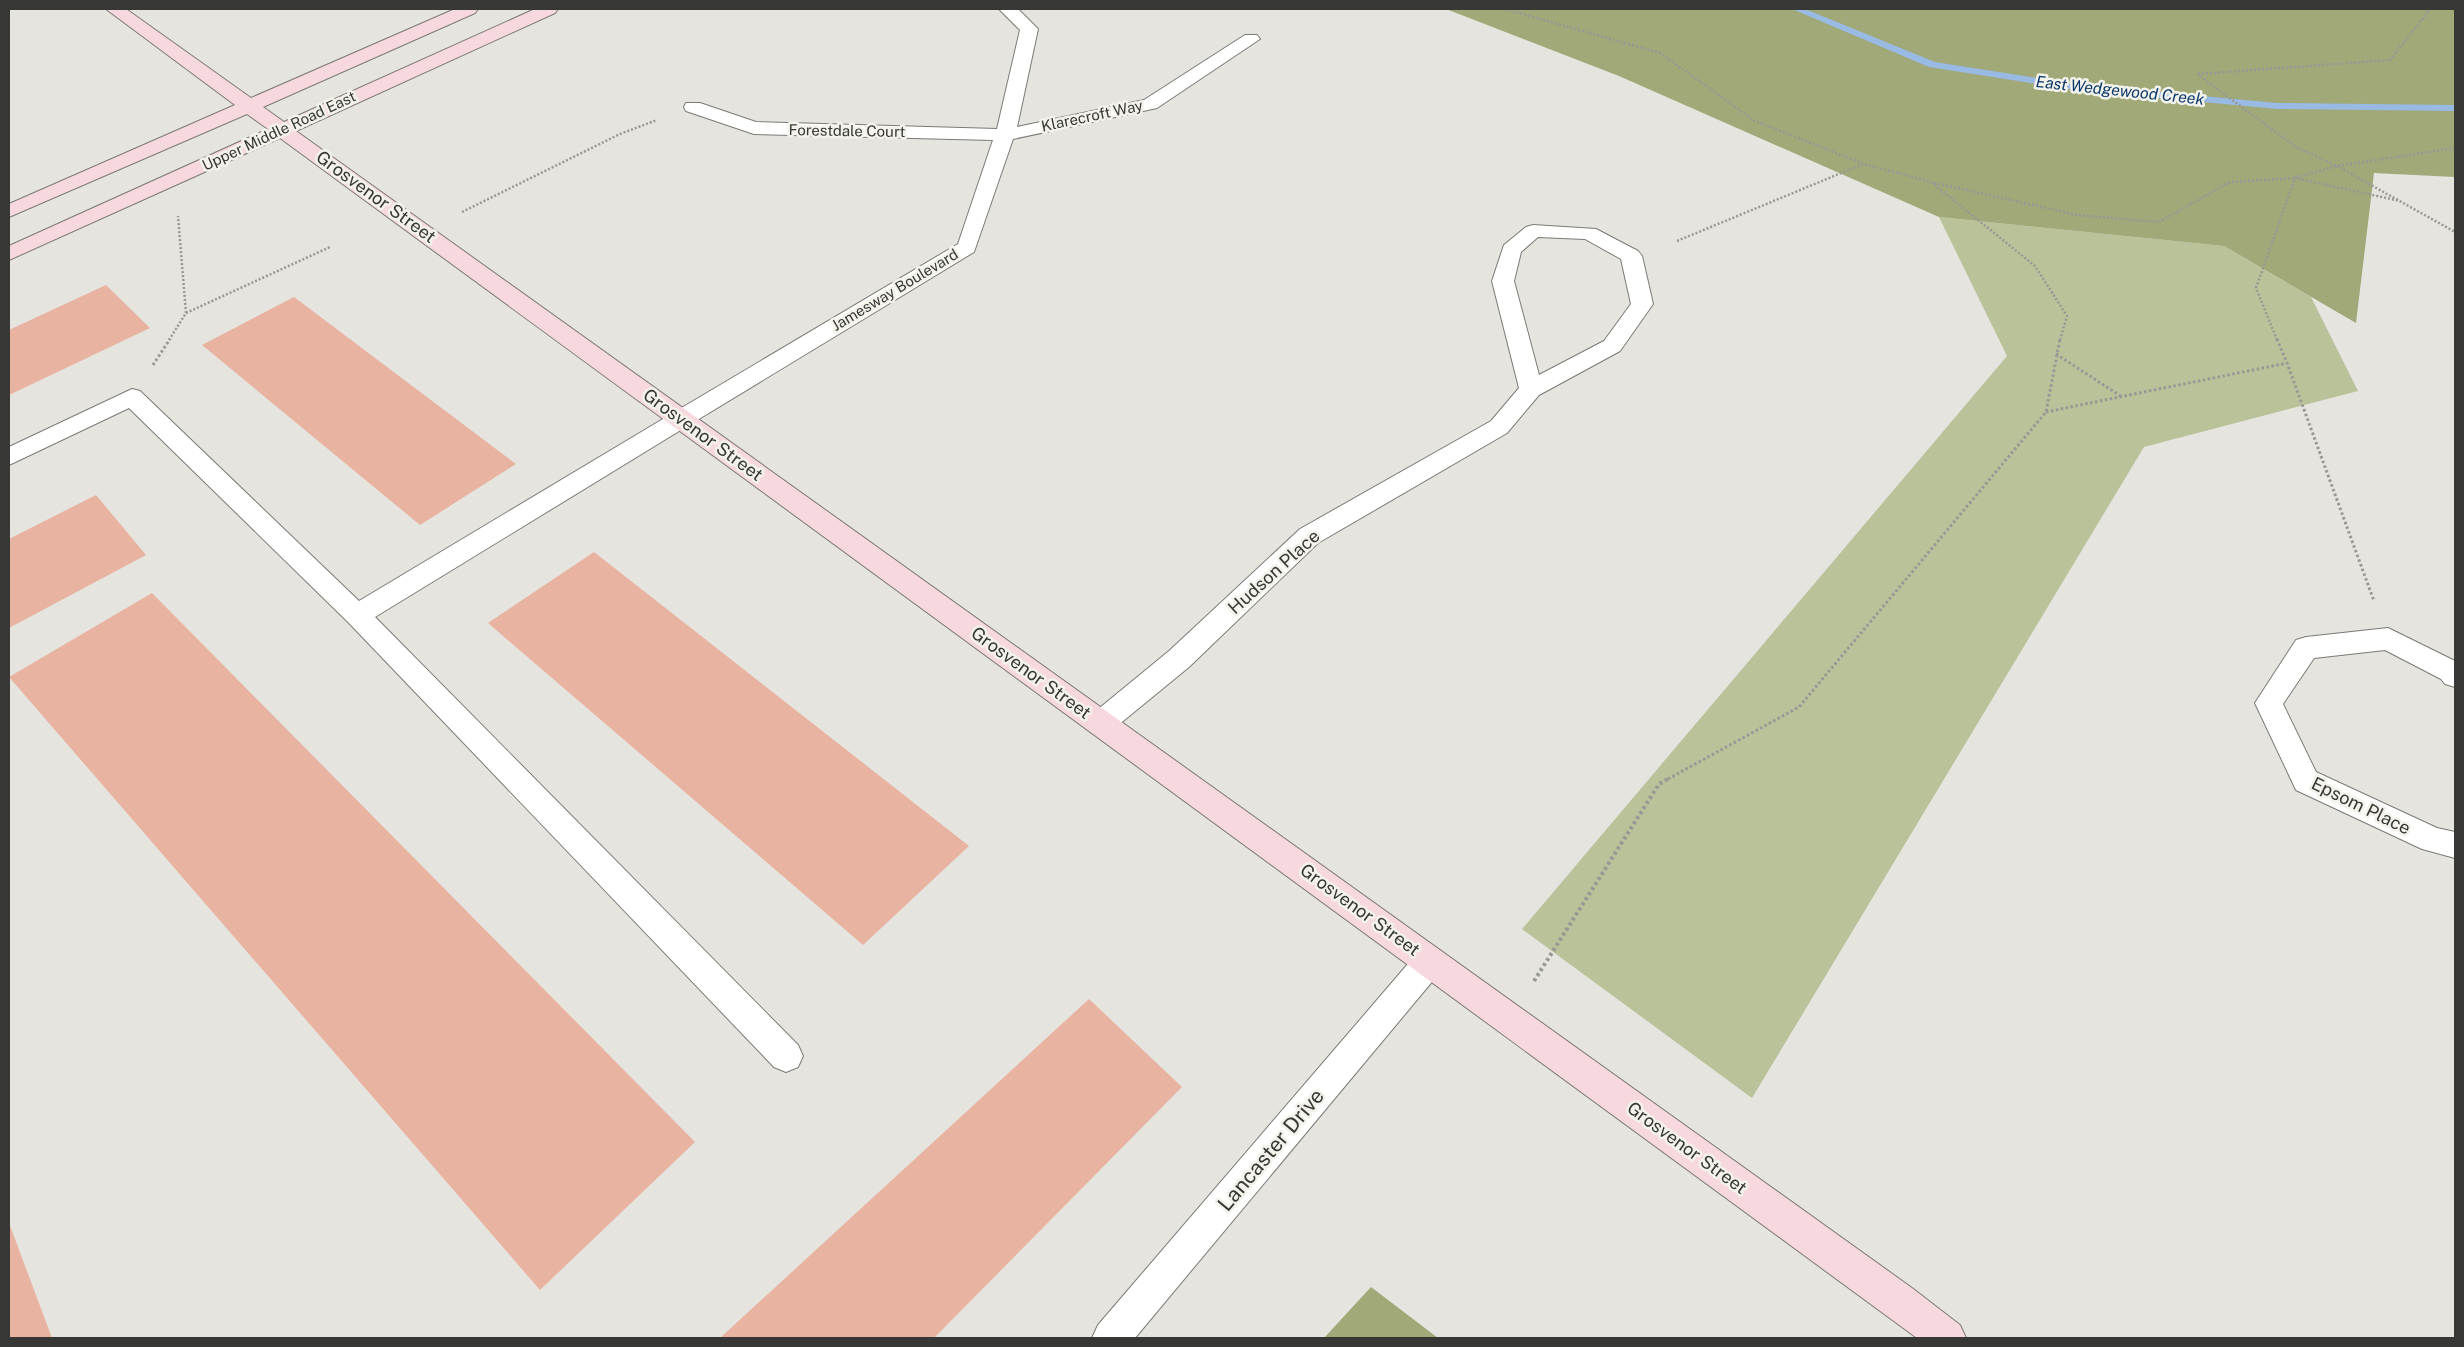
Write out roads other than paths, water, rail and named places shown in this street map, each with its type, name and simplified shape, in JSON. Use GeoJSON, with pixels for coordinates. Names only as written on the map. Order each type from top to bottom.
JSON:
{"type":"FeatureCollection","features":[{"type":"Feature","properties":{"kind":"street","name":"Grosvenor Street"},"geometry":{"type":"LineString","coordinates":[[115,9],[1899,1301],[1947,1338]]}},
{"type":"Feature","properties":{"kind":"street","name":"Upper Middle Road East"},"geometry":{"type":"LineString","coordinates":[[9,211],[469,9]]}},
{"type":"Feature","properties":{"kind":"street","name":"Upper Middle Road East"},"geometry":{"type":"LineString","coordinates":[[9,254],[549,9]]}},
{"type":"Feature","properties":{"kind":"street","name":"Jamesway Boulevard"},"geometry":{"type":"LineString","coordinates":[[357,615],[966,247],[1005,135],[1029,29],[1008,9]]}},
{"type":"Feature","properties":{"kind":"street","name":"Klarecroft Way"},"geometry":{"type":"LineString","coordinates":[[1005,135],[1150,104],[1250,39]]}},
{"type":"Feature","properties":{"kind":"street","name":"Forestdale Court"},"geometry":{"type":"LineString","coordinates":[[693,107],[754,128],[1005,135]]}},
{"type":"Feature","properties":{"kind":"street","name":"Hudson Place"},"geometry":{"type":"LineString","coordinates":[[1101,723],[1179,660],[1309,536],[1499,427],[1531,389],[1612,346],[1642,304],[1631,256],[1589,233],[1533,231],[1511,250],[1503,281],[1531,389]]}},
{"type":"Feature","properties":{"kind":"street"},"geometry":{"type":"LineString","coordinates":[[9,457],[132,396],[357,615],[786,1056]]}},
{"type":"Feature","properties":{"kind":"street","name":"Epsom Place"},"geometry":{"type":"LineString","coordinates":[[2455,676],[2451,671],[2388,639],[2306,648],[2269,703],[2306,781],[2433,840],[2455,845]]}},
{"type":"Feature","properties":{"kind":"street","name":"Lancaster Drive"},"geometry":{"type":"LineString","coordinates":[[1111,1338],[1430,961]]}},
{"type":"Feature","properties":{"kind":"waterway","name":"East Wedgewood Creek"},"geometry":{"type":"LineString","coordinates":[[1797,9],[1933,65],[2075,87],[2277,106],[2455,108]]}}]}
